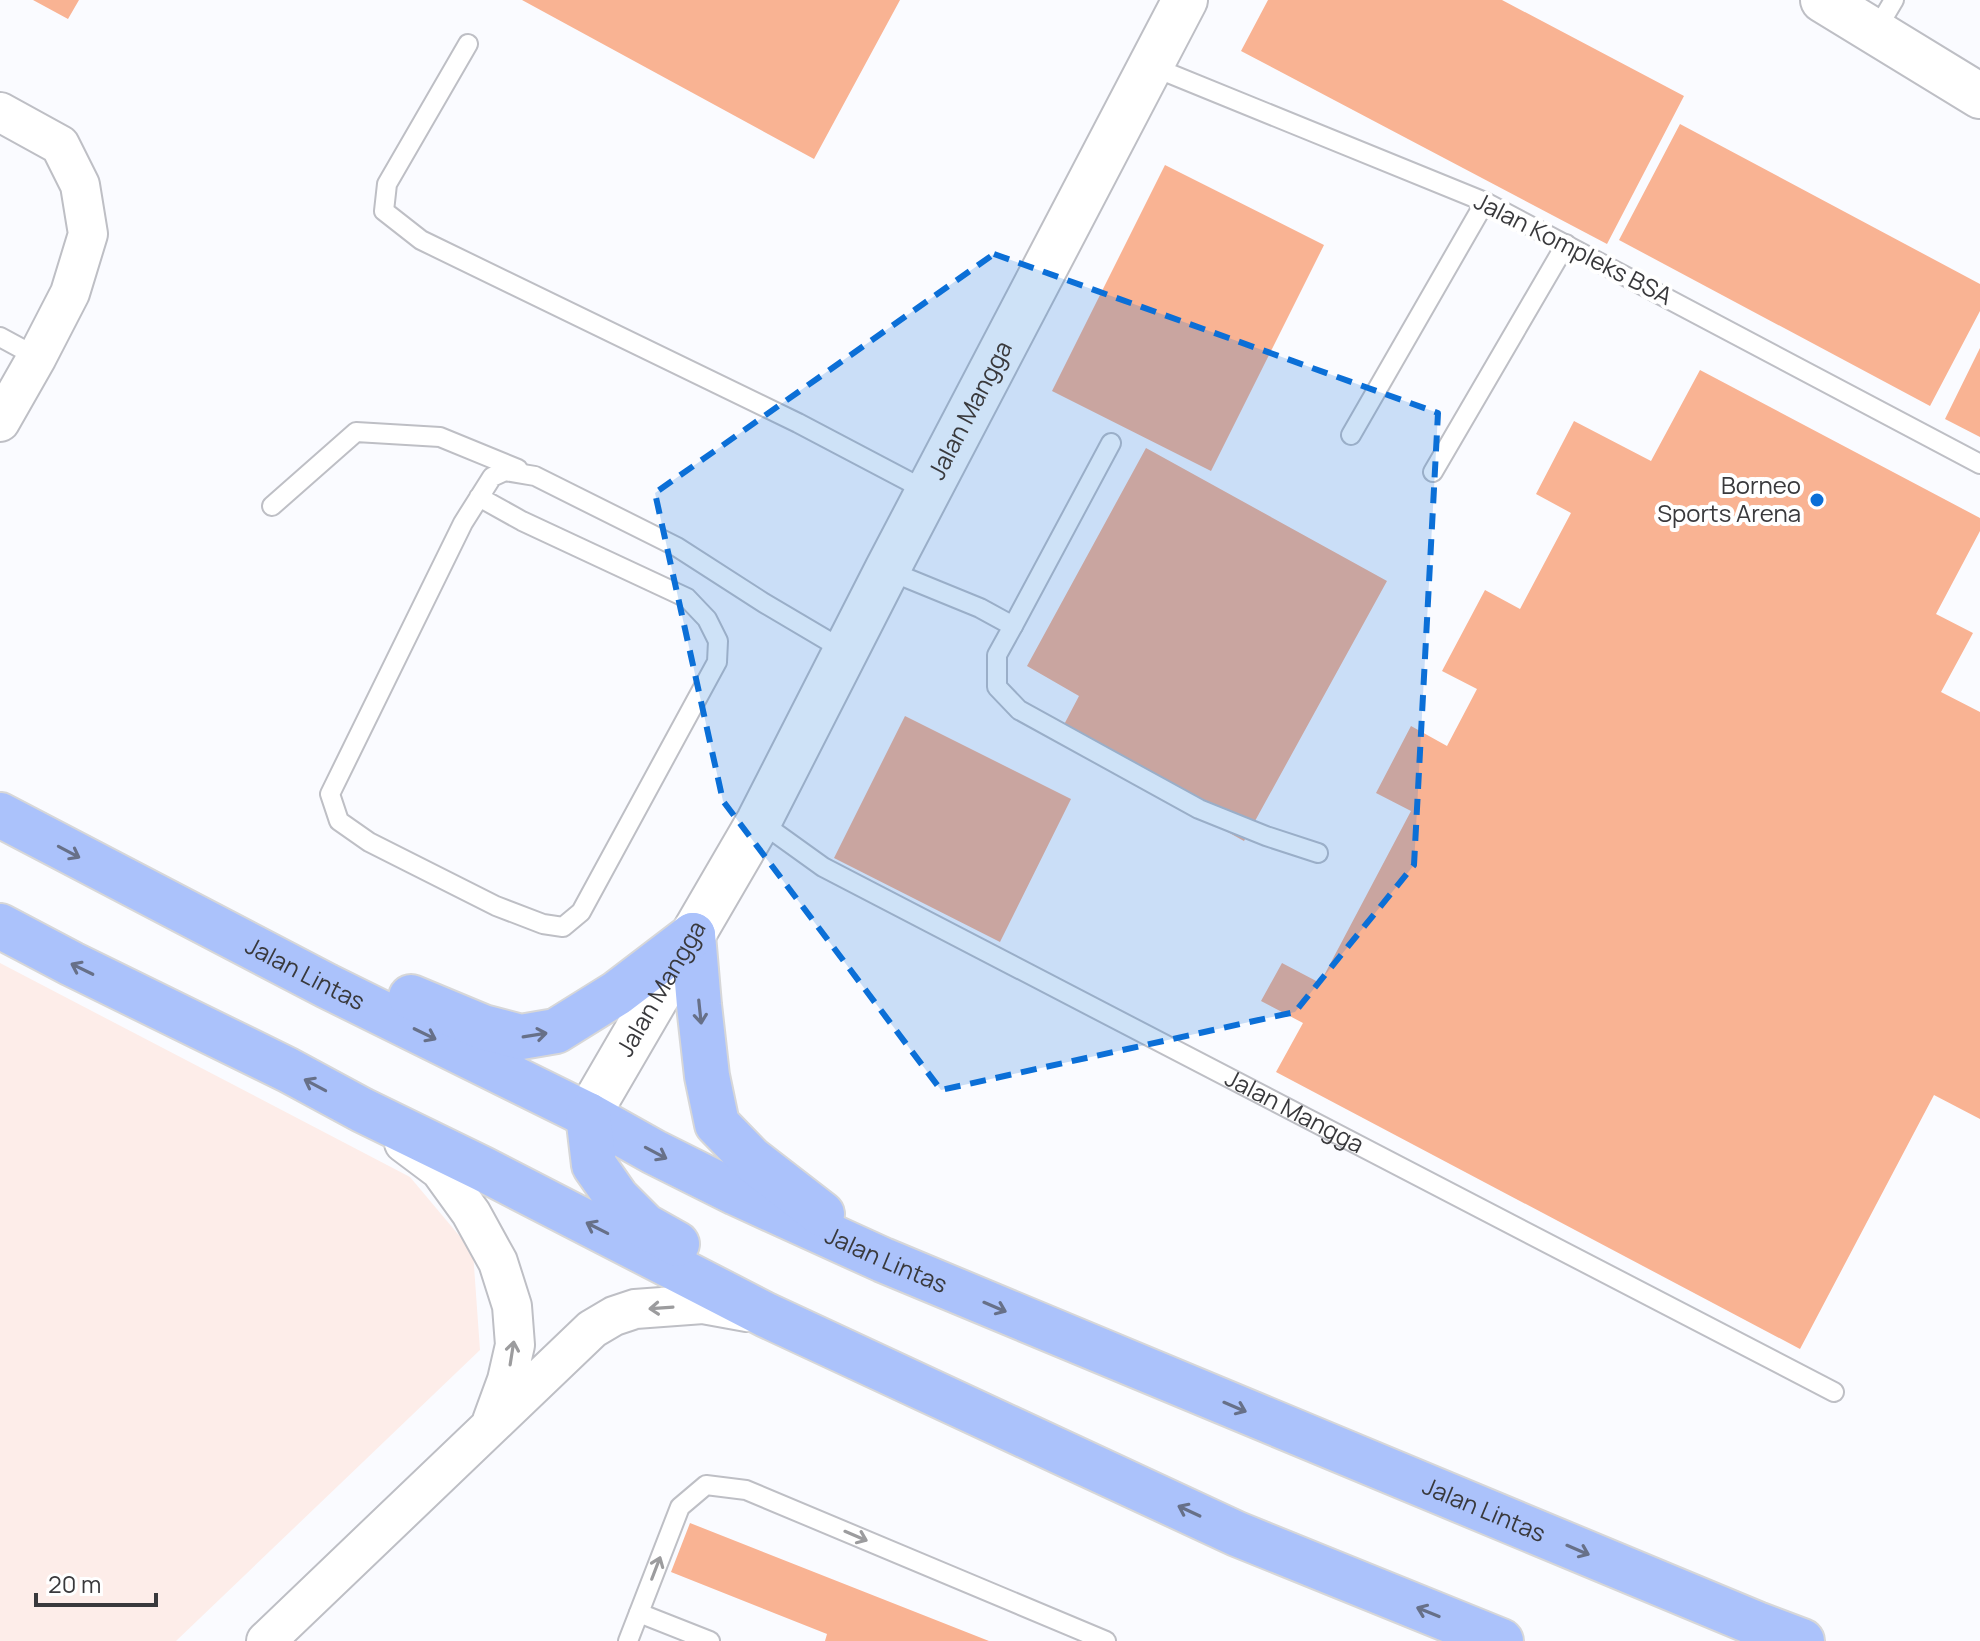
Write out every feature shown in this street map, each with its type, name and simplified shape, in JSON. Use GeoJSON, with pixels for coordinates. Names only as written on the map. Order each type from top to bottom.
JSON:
{"type":"FeatureCollection","features":[{"type":"Feature","properties":{"kind":"highway","name":"Jalan Lintas"},"geometry":{"type":"LineString","coordinates":[[0,815],[327,986],[588,1115],[736,1193],[883,1260],[1802,1641]]}},
{"type":"Feature","properties":{"kind":"highway"},"geometry":{"type":"LineString","coordinates":[[0,926],[766,1315],[1237,1534],[1501,1641]]}},
{"type":"Feature","properties":{"kind":"highway"},"geometry":{"type":"LineString","coordinates":[[327,986],[374,984],[483,1027],[521,1037],[556,1031],[617,993],[693,935]]}},
{"type":"Feature","properties":{"kind":"highway"},"geometry":{"type":"LineString","coordinates":[[693,935],[705,1062],[717,1124],[751,1159],[883,1260]]}},
{"type":"Feature","properties":{"kind":"highway"},"geometry":{"type":"LineString","coordinates":[[588,1115],[594,1165],[617,1198],[645,1226],[924,1388]]}},
{"type":"Feature","properties":{"kind":"street","name":"Jalan Mangga"},"geometry":{"type":"LineString","coordinates":[[588,1115],[759,821],[1185,0]]}},
{"type":"Feature","properties":{"kind":"street"},"geometry":{"type":"LineString","coordinates":[[1823,0],[1885,16],[1980,96]]}},
{"type":"Feature","properties":{"kind":"street"},"geometry":{"type":"LineString","coordinates":[[0,112],[60,145],[80,185],[88,234],[70,293],[0,422]]}},
{"type":"Feature","properties":{"kind":"street"},"geometry":{"type":"LineString","coordinates":[[362,1110],[440,1170],[471,1213],[498,1262],[512,1306],[515,1345],[507,1380],[490,1427]]}},
{"type":"Feature","properties":{"kind":"street"},"geometry":{"type":"LineString","coordinates":[[266,1641],[592,1329],[614,1316],[635,1309],[703,1304],[766,1315]]}},
{"type":"Feature","properties":{"kind":"lane"},"geometry":{"type":"LineString","coordinates":[[468,44],[387,184],[384,211],[421,240],[798,423],[929,492]]}},
{"type":"Feature","properties":{"kind":"lane","name":"Jalan Kompleks BSA"},"geometry":{"type":"LineString","coordinates":[[1151,66],[1485,202],[1980,464]]}},
{"type":"Feature","properties":{"kind":"lane"},"geometry":{"type":"LineString","coordinates":[[1351,435],[1485,202]]}},
{"type":"Feature","properties":{"kind":"lane"},"geometry":{"type":"LineString","coordinates":[[1433,472],[1566,244]]}},
{"type":"Feature","properties":{"kind":"lane"},"geometry":{"type":"LineString","coordinates":[[0,337],[37,357]]}},
{"type":"Feature","properties":{"kind":"lane"},"geometry":{"type":"LineString","coordinates":[[272,506],[356,432],[440,437],[535,476],[677,547],[847,652]]}},
{"type":"Feature","properties":{"kind":"lane"},"geometry":{"type":"LineString","coordinates":[[1111,443],[997,655],[997,687],[1019,710],[1199,809],[1318,853]]}},
{"type":"Feature","properties":{"kind":"lane"},"geometry":{"type":"LineString","coordinates":[[479,497],[522,521],[687,598],[707,619],[718,641],[717,662],[581,912],[563,927],[543,924],[496,906],[369,842],[339,821],[330,794],[463,523],[479,497],[492,477],[505,471],[535,476]]}},
{"type":"Feature","properties":{"kind":"lane"},"geometry":{"type":"LineString","coordinates":[[887,570],[980,608],[1013,626]]}},
{"type":"Feature","properties":{"kind":"lane","name":"Jalan Mangga"},"geometry":{"type":"LineString","coordinates":[[759,821],[823,867],[1834,1392]]}},
{"type":"Feature","properties":{"kind":"lane"},"geometry":{"type":"LineString","coordinates":[[628,1641],[680,1507],[706,1485],[746,1490],[1106,1641]]}},
{"type":"Feature","properties":{"kind":"lane"},"geometry":{"type":"LineString","coordinates":[[639,1613],[710,1641]]}},
{"type":"Feature","properties":{"kind":"highlighted area"},"geometry":{"type":"Polygon","coordinates":[[[994,254],[1438,413],[1414,865],[1295,1012],[941,1090],[723,801],[655,493],[994,254]]]}},
{"type":"Feature","properties":{"kind":"shaded area"},"geometry":{"type":"Polygon","coordinates":[[[0,963],[410,1177],[473,1252],[480,1350],[176,1641],[0,1641],[0,963]]]}},
{"type":"Feature","properties":{"kind":"building"},"geometry":{"type":"Polygon","coordinates":[[[33,0],[79,0],[68,19],[33,0]]]}},
{"type":"Feature","properties":{"kind":"building"},"geometry":{"type":"Polygon","coordinates":[[[522,0],[900,0],[814,159],[522,0]]]}},
{"type":"Feature","properties":{"kind":"building"},"geometry":{"type":"Polygon","coordinates":[[[1268,0],[1502,0],[1684,96],[1607,244],[1241,51],[1268,0]]]}},
{"type":"Feature","properties":{"kind":"building"},"geometry":{"type":"Polygon","coordinates":[[[1680,124],[1980,284],[1980,311],[1930,406],[1619,240],[1680,124]]]}},
{"type":"Feature","properties":{"kind":"building"},"geometry":{"type":"Polygon","coordinates":[[[1165,165],[1324,245],[1211,471],[1052,391],[1165,165]]]}},
{"type":"Feature","properties":{"kind":"building"},"geometry":{"type":"Polygon","coordinates":[[[1980,348],[1980,437],[1945,419],[1980,348]]]}},
{"type":"Feature","properties":{"kind":"building"},"geometry":{"type":"Polygon","coordinates":[[[1700,370],[1980,518],[1980,531],[1936,614],[1973,633],[1941,692],[1980,712],[1980,1119],[1934,1095],[1800,1349],[1276,1072],[1303,1023],[1261,1001],[1282,963],[1320,983],[1411,811],[1376,793],[1411,726],[1447,746],[1477,689],[1442,671],[1485,590],[1520,609],[1571,513],[1536,494],[1574,421],[1651,461],[1700,370]]]}},
{"type":"Feature","properties":{"kind":"building"},"geometry":{"type":"Polygon","coordinates":[[[1146,448],[1387,581],[1244,841],[1057,738],[1079,696],[1027,666],[1146,448]]]}},
{"type":"Feature","properties":{"kind":"building"},"geometry":{"type":"Polygon","coordinates":[[[905,716],[1071,799],[1000,942],[834,858],[905,716]]]}},
{"type":"Feature","properties":{"kind":"building"},"geometry":{"type":"Polygon","coordinates":[[[690,1523],[989,1641],[825,1641],[827,1634],[671,1572],[690,1523]]]}},
{"type":"Feature","properties":{"kind":"place","name":"Borneo Sports Arena"},"geometry":{"type":"Point","coordinates":[1817,500]}}]}
